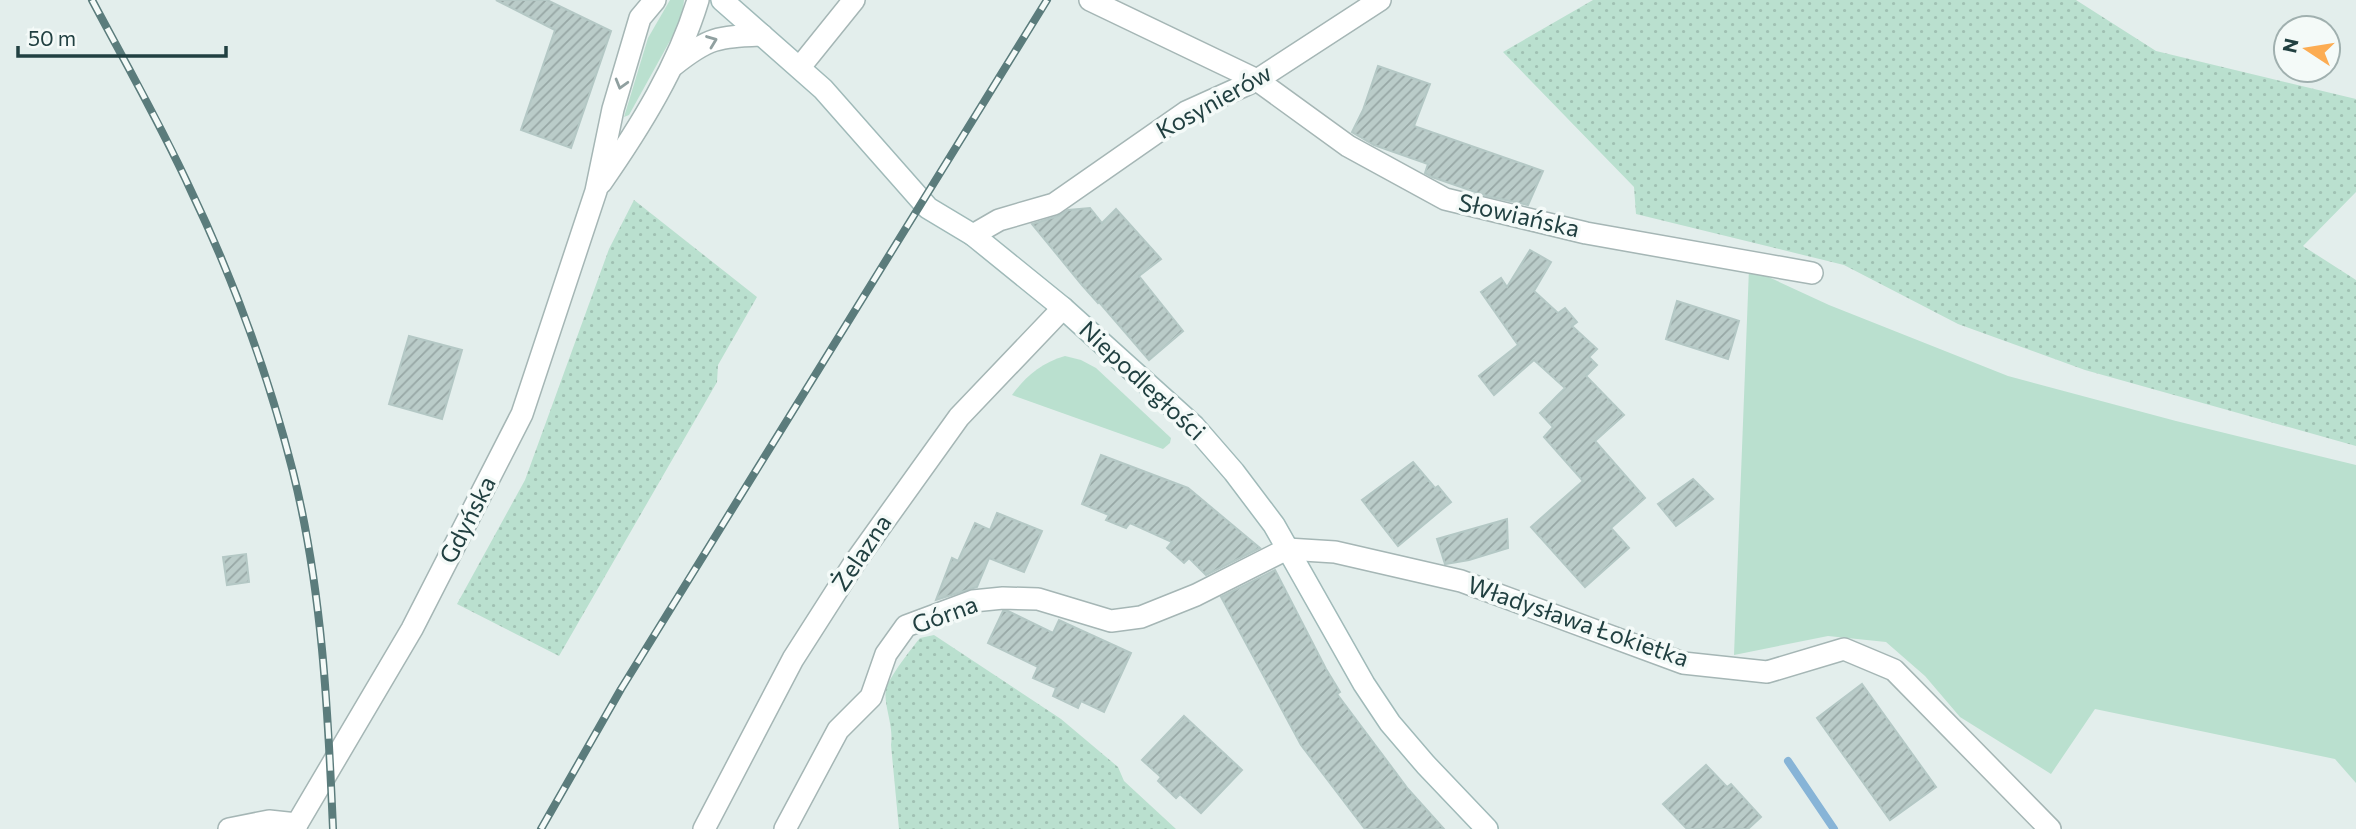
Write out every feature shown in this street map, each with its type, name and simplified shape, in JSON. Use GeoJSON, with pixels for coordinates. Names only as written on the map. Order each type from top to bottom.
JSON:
{"type":"FeatureCollection","features":[{"type":"Feature","properties":{"kind":"street","name":"Gdyńska"},"geometry":{"type":"LineString","coordinates":[[296,827],[412,629],[522,414],[596,191],[613,109],[639,9],[654,0]]}},
{"type":"Feature","properties":{"kind":"street","name":"Gdyńska"},"geometry":{"type":"LineString","coordinates":[[596,191],[638,130],[669,68],[698,0]]}},
{"type":"Feature","properties":{"kind":"street","name":"Niepodległości"},"geometry":{"type":"LineString","coordinates":[[722,0],[823,89],[928,208],[973,235],[1063,308],[1194,426],[1234,472],[1274,525],[1364,684],[1390,723],[1488,829]]}},
{"type":"Feature","properties":{"kind":"street"},"geometry":{"type":"LineString","coordinates":[[800,67],[853,0]]}},
{"type":"Feature","properties":{"kind":"street","name":"Słowiańska"},"geometry":{"type":"LineString","coordinates":[[1090,0],[1257,80],[1348,146],[1445,199],[1586,233],[1812,273]]}},
{"type":"Feature","properties":{"kind":"street","name":"Kosynierów"},"geometry":{"type":"LineString","coordinates":[[973,235],[999,220],[1054,204],[1186,112],[1257,80],[1380,0]]}},
{"type":"Feature","properties":{"kind":"street","name":"Gdyńska"},"geometry":{"type":"LineString","coordinates":[[669,68],[695,48],[721,37],[762,35]]}},
{"type":"Feature","properties":{"kind":"street","name":"Żelazna"},"geometry":{"type":"LineString","coordinates":[[704,829],[793,660],[855,562],[959,417],[1063,308]]}},
{"type":"Feature","properties":{"kind":"street","name":"Górna"},"geometry":{"type":"LineString","coordinates":[[785,829],[838,730],[871,697],[886,654],[906,626],[973,601],[1003,598],[1038,599],[1111,621],[1141,617],[1196,595],[1287,550]]}},
{"type":"Feature","properties":{"kind":"street","name":"Władysława Łokietka"},"geometry":{"type":"LineString","coordinates":[[1287,550],[1335,552],[1461,581],[1683,663],[1767,672],[1844,649],[1894,670],[2050,829]]}},
{"type":"Feature","properties":{"kind":"street"},"geometry":{"type":"LineString","coordinates":[[229,829],[270,821],[296,827]]}},
{"type":"Feature","properties":{"kind":"green space"},"geometry":{"type":"Polygon","coordinates":[[[670,0],[684,0],[682,19],[629,115],[624,117],[648,38],[670,0]]]}},
{"type":"Feature","properties":{"kind":"green space"},"geometry":{"type":"Polygon","coordinates":[[[1593,0],[2076,0],[2156,51],[2272,79],[2272,84],[2294,84],[2356,99],[2356,192],[2303,246],[2356,280],[2356,446],[2085,370],[1958,324],[1844,265],[1636,214],[1634,187],[1503,52],[1593,0]]]}},
{"type":"Feature","properties":{"kind":"green space"},"geometry":{"type":"Polygon","coordinates":[[[634,200],[757,297],[718,365],[717,382],[559,656],[457,604],[525,480],[609,249],[634,200]]]}},
{"type":"Feature","properties":{"kind":"green space"},"geometry":{"type":"Polygon","coordinates":[[[1749,268],[1829,305],[2008,376],[2356,465],[2356,783],[2335,759],[2095,709],[2051,774],[1960,717],[1925,676],[1886,642],[1828,636],[1734,655],[1749,268]]]}},
{"type":"Feature","properties":{"kind":"green space"},"geometry":{"type":"Polygon","coordinates":[[[1065,356],[1096,368],[1171,438],[1170,443],[1163,449],[1012,395],[1035,371],[1065,356]]]}},
{"type":"Feature","properties":{"kind":"green space"},"geometry":{"type":"Polygon","coordinates":[[[934,635],[1061,719],[1118,767],[1124,781],[1176,829],[899,829],[886,690],[920,638],[934,635]]]}},
{"type":"Feature","properties":{"kind":"building"},"geometry":{"type":"Polygon","coordinates":[[[496,0],[547,0],[611,31],[571,148],[521,130],[555,30],[496,0]]]}},
{"type":"Feature","properties":{"kind":"building"},"geometry":{"type":"Polygon","coordinates":[[[1378,66],[1430,84],[1414,126],[1543,171],[1528,205],[1487,196],[1432,177],[1425,173],[1428,164],[1374,145],[1352,132],[1363,110],[1378,66]]]}},
{"type":"Feature","properties":{"kind":"building"},"geometry":{"type":"Polygon","coordinates":[[[1090,208],[1102,223],[1116,209],[1161,259],[1139,276],[1183,331],[1149,360],[1032,224],[1068,210],[1090,208]]]}},
{"type":"Feature","properties":{"kind":"building"},"geometry":{"type":"Polygon","coordinates":[[[1530,250],[1551,262],[1534,291],[1558,313],[1565,308],[1577,322],[1572,326],[1597,349],[1589,357],[1597,365],[1586,376],[1624,415],[1595,441],[1645,498],[1611,528],[1629,548],[1585,587],[1531,527],[1583,481],[1544,437],[1553,427],[1540,413],[1565,388],[1534,360],[1494,395],[1479,376],[1518,345],[1481,292],[1501,278],[1507,287],[1530,250]]]}},
{"type":"Feature","properties":{"kind":"building"},"geometry":{"type":"Polygon","coordinates":[[[1677,301],[1739,321],[1728,359],[1666,339],[1677,301]]]}},
{"type":"Feature","properties":{"kind":"building"},"geometry":{"type":"Polygon","coordinates":[[[409,336],[462,350],[442,419],[389,404],[409,336]]]}},
{"type":"Feature","properties":{"kind":"building"},"geometry":{"type":"Polygon","coordinates":[[[1101,455],[1188,488],[1260,548],[1206,575],[1189,558],[1184,563],[1167,548],[1172,542],[1130,523],[1126,528],[1106,520],[1109,515],[1082,504],[1101,455]]]}},
{"type":"Feature","properties":{"kind":"building"},"geometry":{"type":"Polygon","coordinates":[[[1413,462],[1451,502],[1398,546],[1362,500],[1413,462]]]}},
{"type":"Feature","properties":{"kind":"building"},"geometry":{"type":"Polygon","coordinates":[[[1693,479],[1713,499],[1676,526],[1658,504],[1693,479]]]}},
{"type":"Feature","properties":{"kind":"building"},"geometry":{"type":"Polygon","coordinates":[[[997,513],[1042,531],[1024,572],[989,558],[977,587],[936,600],[952,558],[958,561],[975,523],[990,530],[997,513]]]}},
{"type":"Feature","properties":{"kind":"building"},"geometry":{"type":"Polygon","coordinates":[[[1507,519],[1508,548],[1445,564],[1437,539],[1507,519]]]}},
{"type":"Feature","properties":{"kind":"building"},"geometry":{"type":"Polygon","coordinates":[[[246,554],[249,582],[227,585],[223,557],[246,554]]]}},
{"type":"Feature","properties":{"kind":"building"},"geometry":{"type":"Polygon","coordinates":[[[1275,570],[1340,692],[1337,694],[1408,789],[1444,829],[1365,829],[1301,745],[1221,597],[1275,570]]]}},
{"type":"Feature","properties":{"kind":"building"},"geometry":{"type":"Polygon","coordinates":[[[1003,611],[1053,633],[1059,620],[1131,653],[1104,712],[1081,701],[1078,708],[1053,696],[1056,688],[1033,678],[1038,667],[988,643],[1003,611]]]}},
{"type":"Feature","properties":{"kind":"building"},"geometry":{"type":"Polygon","coordinates":[[[1862,684],[1936,787],[1890,820],[1817,718],[1862,684]]]}},
{"type":"Feature","properties":{"kind":"building"},"geometry":{"type":"Polygon","coordinates":[[[1184,716],[1242,770],[1201,813],[1180,794],[1176,798],[1158,781],[1161,777],[1142,760],[1184,716]]]}},
{"type":"Feature","properties":{"kind":"building"},"geometry":{"type":"Polygon","coordinates":[[[1706,765],[1727,787],[1731,784],[1761,817],[1748,829],[1687,829],[1663,804],[1706,765]]]}},
{"type":"Feature","properties":{"kind":"waterway"},"geometry":{"type":"LineString","coordinates":[[1788,761],[1834,829]]}},
{"type":"Feature","properties":{"kind":"railway"},"geometry":{"type":"LineString","coordinates":[[92,0],[168,144],[207,226],[236,295],[273,401],[293,472],[311,560],[326,694],[333,829]]}},
{"type":"Feature","properties":{"kind":"railway"},"geometry":{"type":"LineString","coordinates":[[541,829],[621,689],[1047,0]]}}]}
